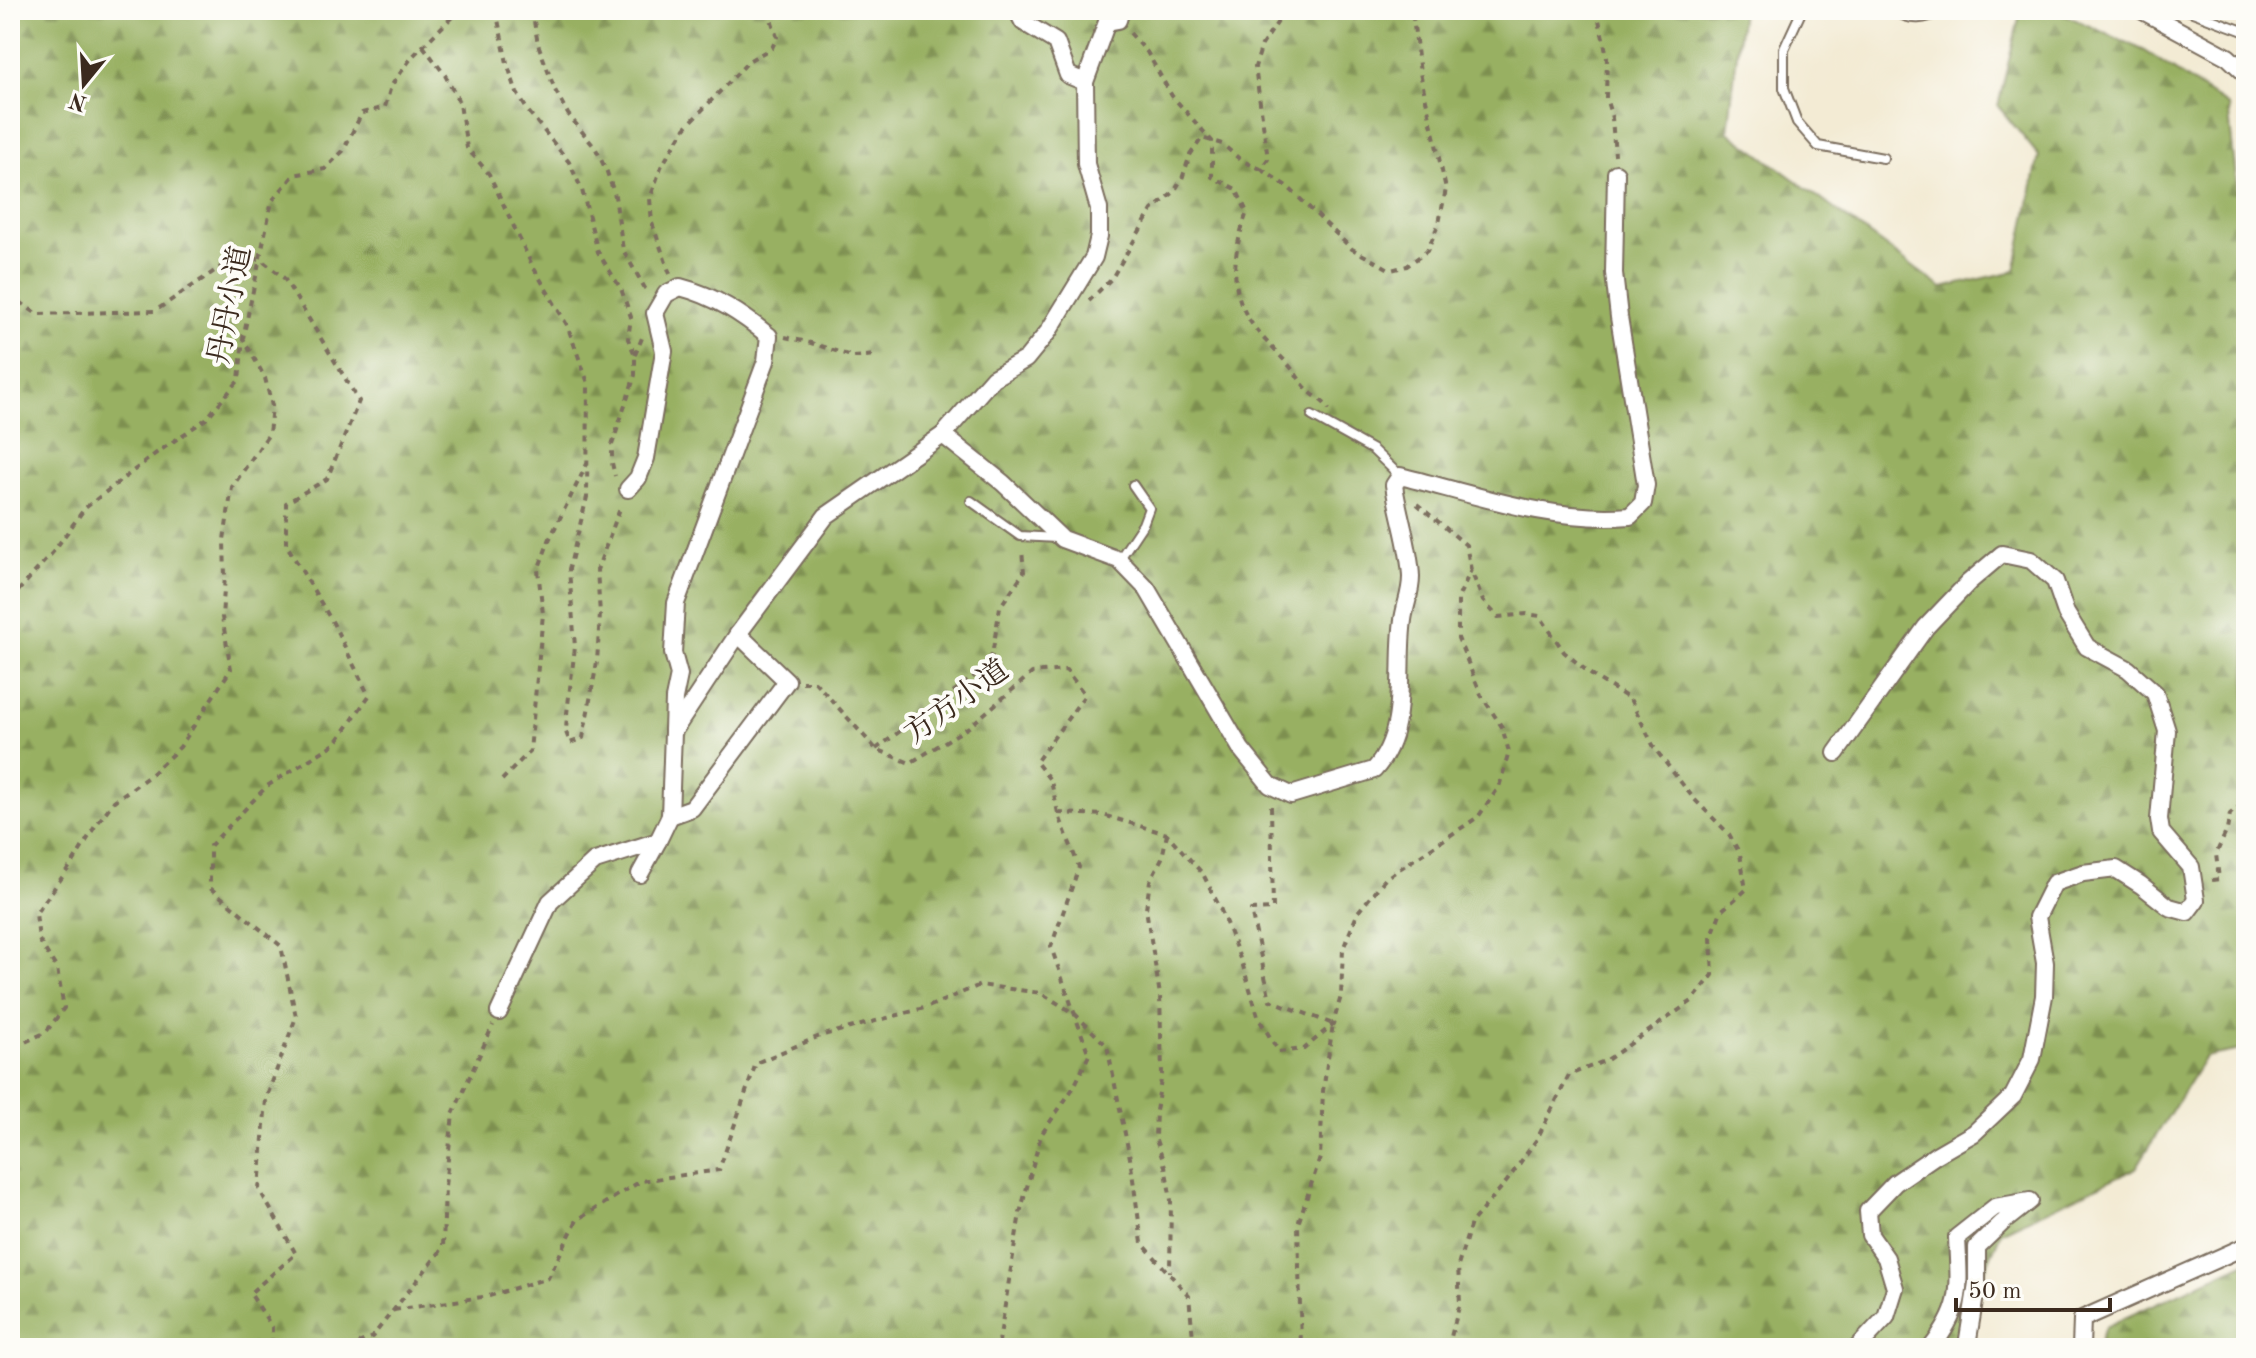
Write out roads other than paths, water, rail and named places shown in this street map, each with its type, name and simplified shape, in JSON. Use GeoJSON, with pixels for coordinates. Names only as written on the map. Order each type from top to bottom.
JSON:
{"type":"FeatureCollection","features":[{"type":"Feature","properties":{"kind":"street"},"geometry":{"type":"LineString","coordinates":[[1017,10],[1023,22],[1056,42],[1068,75],[1085,82]]}},
{"type":"Feature","properties":{"kind":"street"},"geometry":{"type":"LineString","coordinates":[[2141,10],[2228,57],[2246,74]]}},
{"type":"Feature","properties":{"kind":"street"},"geometry":{"type":"LineString","coordinates":[[673,732],[738,634],[826,516],[943,435],[993,378],[1026,359],[1048,332],[1094,257],[1099,236],[1099,209],[1086,164],[1085,82],[1114,15]]}},
{"type":"Feature","properties":{"kind":"street"},"geometry":{"type":"LineString","coordinates":[[943,435],[1003,483],[1062,539],[1119,560],[1147,589],[1241,749],[1270,785],[1291,795],[1374,770],[1389,746],[1398,717],[1403,619],[1411,575],[1397,481],[1571,516],[1630,516],[1643,503],[1646,485],[1614,273],[1616,173]]}},
{"type":"Feature","properties":{"kind":"street"},"geometry":{"type":"LineString","coordinates":[[628,489],[638,478],[646,458],[664,351],[655,313],[666,294],[673,290],[680,287],[699,292],[747,318],[769,336],[766,361],[676,603],[673,653],[679,675],[674,699],[670,816],[640,874]]}},
{"type":"Feature","properties":{"kind":"street"},"geometry":{"type":"LineString","coordinates":[[1836,753],[1926,627],[1969,582],[2002,554],[2031,560],[2055,581],[2066,613],[2087,647],[2128,669],[2155,693],[2167,731],[2159,819],[2161,832],[2191,867],[2196,900],[2187,912],[2169,907],[2116,869],[2083,873],[2054,883],[2037,917],[2045,963],[2044,996],[2032,1059],[2013,1096],[1974,1133],[1895,1183],[1868,1211],[1870,1235],[1886,1258],[1895,1288],[1886,1317],[1857,1348]]}},
{"type":"Feature","properties":{"kind":"street"},"geometry":{"type":"LineString","coordinates":[[670,816],[692,808],[787,681],[738,634]]}},
{"type":"Feature","properties":{"kind":"street"},"geometry":{"type":"LineString","coordinates":[[499,1012],[550,902],[595,861],[658,841]]}},
{"type":"Feature","properties":{"kind":"street"},"geometry":{"type":"LineString","coordinates":[[1931,1348],[1953,1318],[1959,1288],[1957,1237],[1995,1207],[2030,1201],[1977,1247],[1977,1283],[1968,1339],[1973,1348]]}},
{"type":"Feature","properties":{"kind":"street"},"geometry":{"type":"LineString","coordinates":[[2081,1348],[2082,1319],[2246,1246]]}},
{"type":"Feature","properties":{"kind":"lane"},"geometry":{"type":"LineString","coordinates":[[1802,10],[1784,49],[1784,88],[1797,122],[1818,146],[1883,158]]}},
{"type":"Feature","properties":{"kind":"lane"},"geometry":{"type":"LineString","coordinates":[[1893,10],[1903,17],[1923,20],[1944,10]]}},
{"type":"Feature","properties":{"kind":"lane"},"geometry":{"type":"LineString","coordinates":[[2187,10],[2246,32]]}},
{"type":"Feature","properties":{"kind":"lane"},"geometry":{"type":"LineString","coordinates":[[1312,416],[1373,450],[1397,481]]}},
{"type":"Feature","properties":{"kind":"lane"},"geometry":{"type":"LineString","coordinates":[[1119,560],[1143,524],[1149,508],[1133,485]]}},
{"type":"Feature","properties":{"kind":"lane"},"geometry":{"type":"LineString","coordinates":[[971,501],[1020,536],[1062,539]]}}]}
